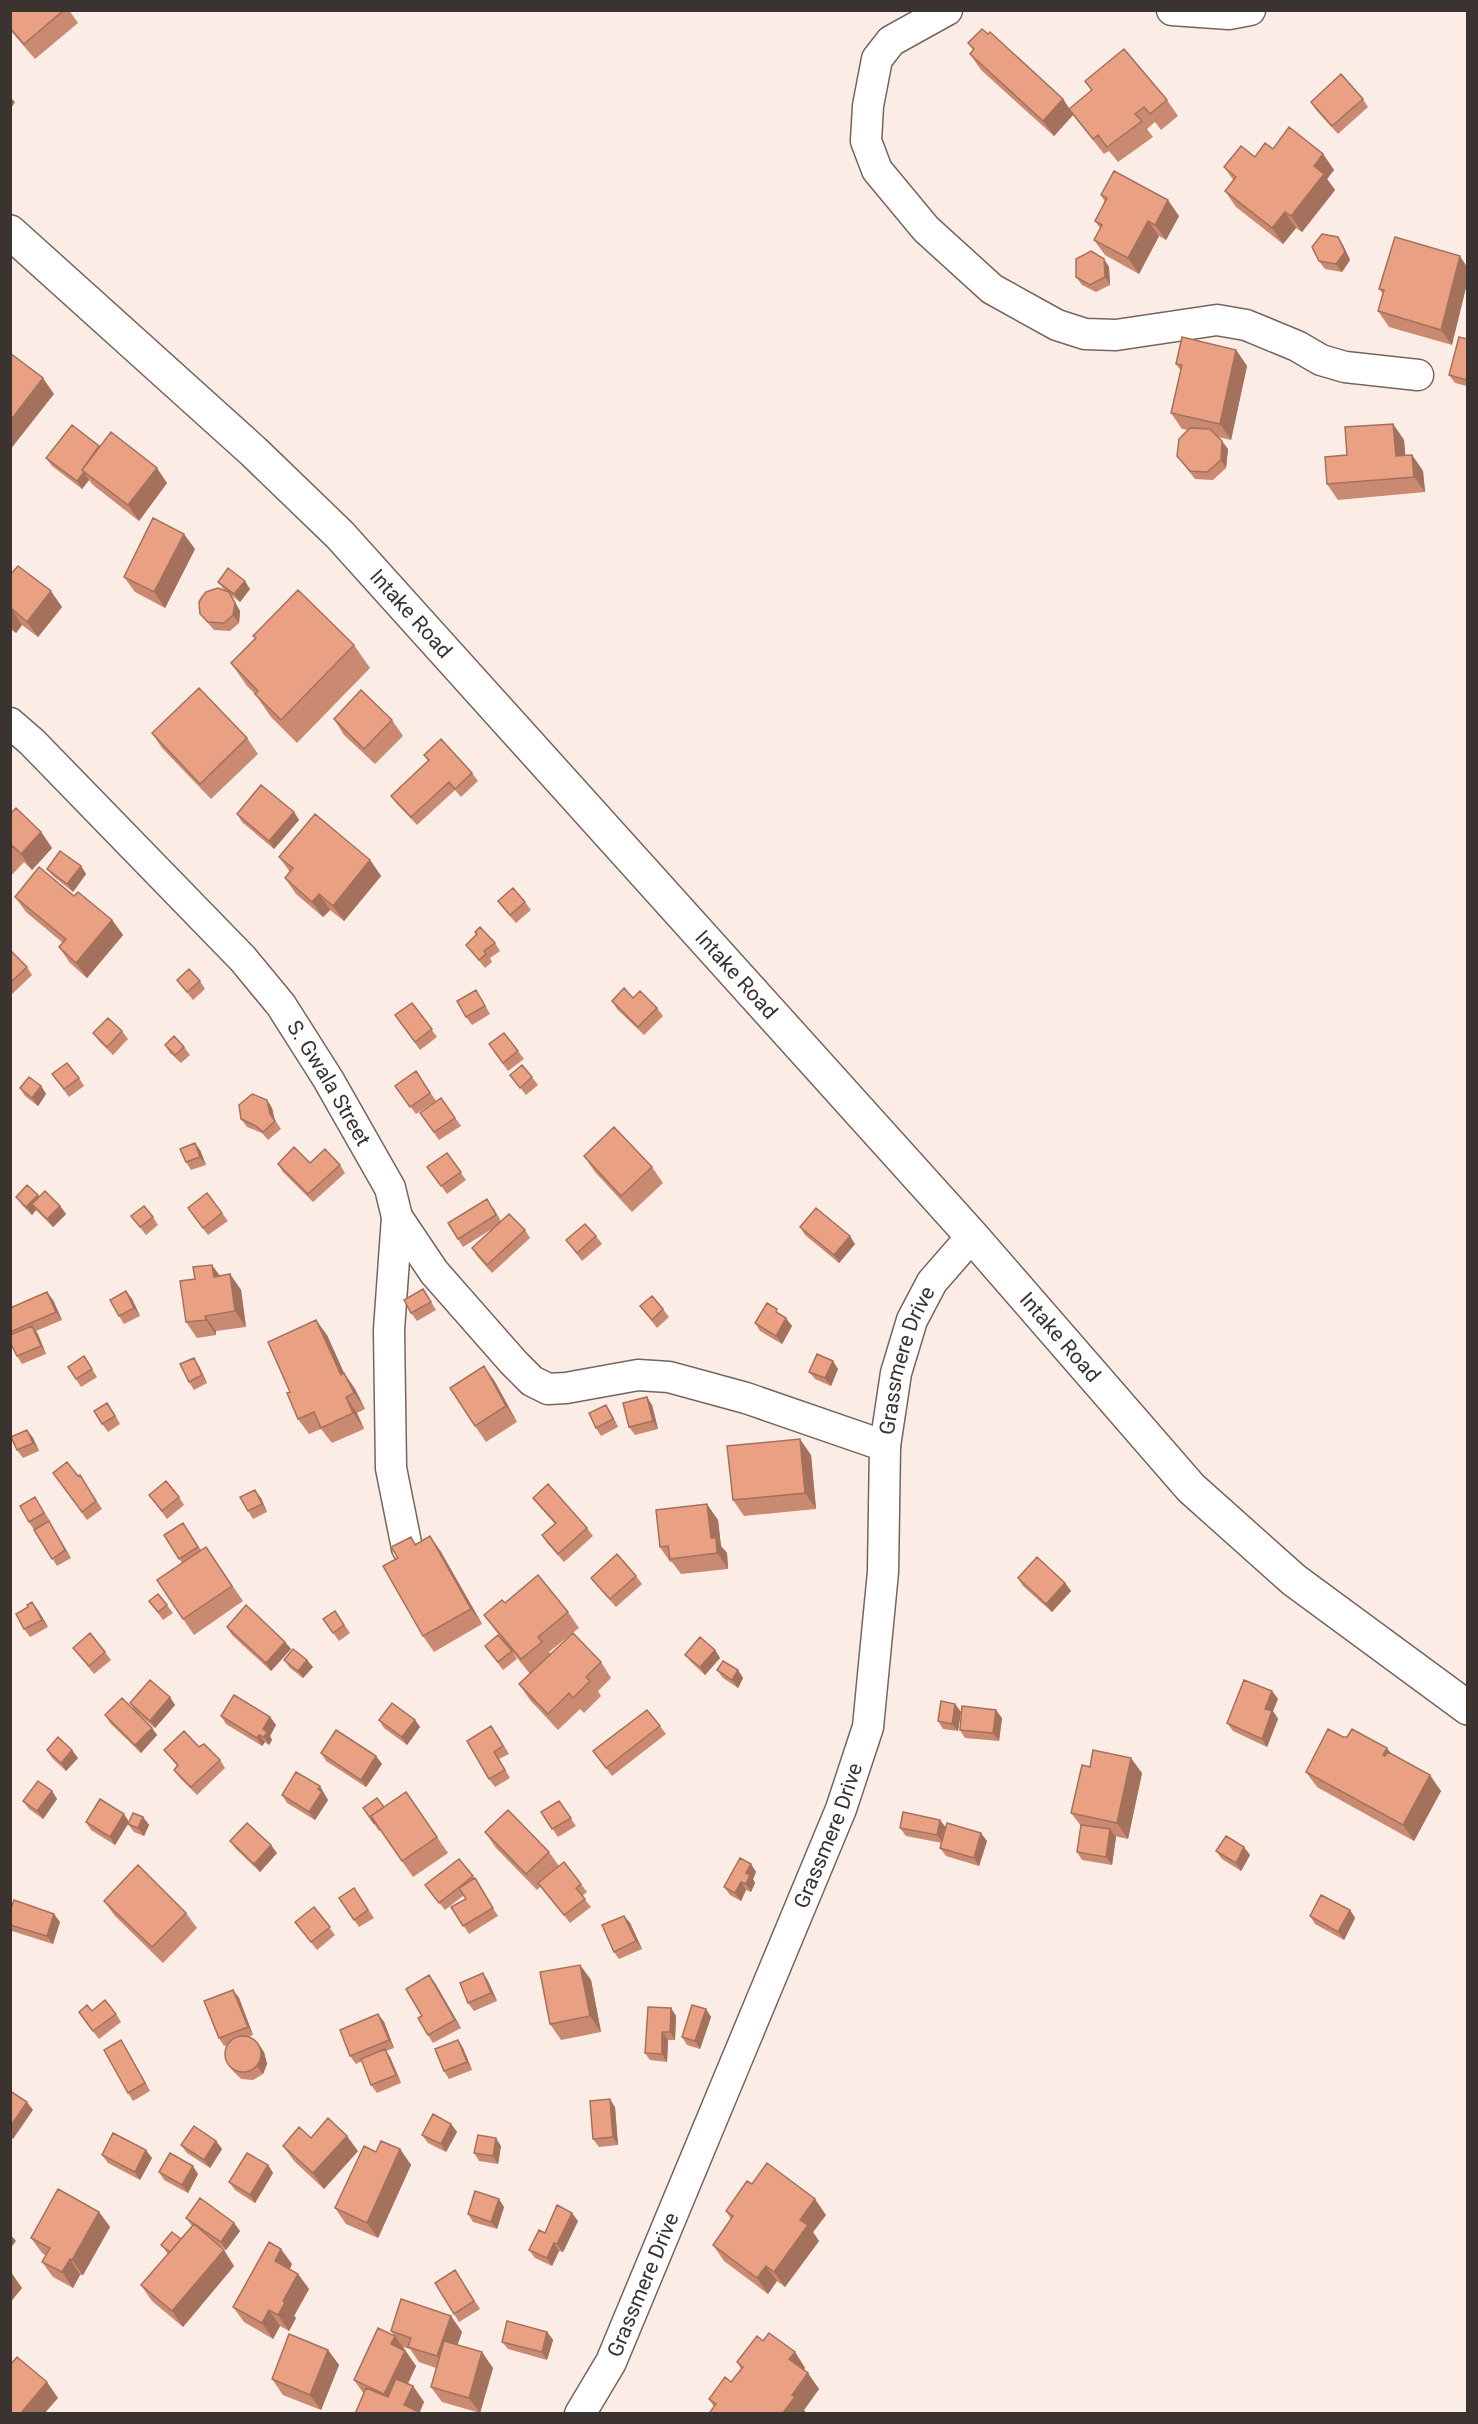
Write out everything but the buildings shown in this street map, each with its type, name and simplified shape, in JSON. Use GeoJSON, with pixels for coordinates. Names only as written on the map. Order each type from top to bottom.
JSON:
{"type":"FeatureCollection","features":[{"type":"Feature","properties":{"kind":"street"},"geometry":{"type":"LineString","coordinates":[[947,10],[891,41],[877,60],[868,106],[866,141],[877,170],[926,229],[992,289],[1057,326],[1085,334],[1116,335],[1217,320],[1246,325],[1297,346],[1320,360],[1345,367],[1418,375]]}},
{"type":"Feature","properties":{"kind":"street"},"geometry":{"type":"LineString","coordinates":[[1172,10],[1228,14],[1250,10]]}},
{"type":"Feature","properties":{"kind":"street","name":"Intake Road"},"geometry":{"type":"LineString","coordinates":[[10,232],[254,452],[340,536],[972,1236],[1191,1488],[1294,1580],[1467,1708]]}},
{"type":"Feature","properties":{"kind":"street","name":"S. Gwala Street"},"geometry":{"type":"LineString","coordinates":[[10,723],[32,742],[229,945],[281,1005],[328,1079],[390,1188],[397,1217],[389,1330],[391,1468],[407,1548]]}},
{"type":"Feature","properties":{"kind":"street"},"geometry":{"type":"LineString","coordinates":[[397,1217],[434,1272],[514,1363],[532,1381],[548,1389],[638,1375],[669,1377],[746,1398],[885,1446]]}},
{"type":"Feature","properties":{"kind":"street","name":"Grassmere Drive"},"geometry":{"type":"LineString","coordinates":[[580,2414],[611,2362],[841,1809],[868,1727],[883,1572],[885,1446],[896,1373],[912,1320],[932,1282],[972,1236]]}}]}
